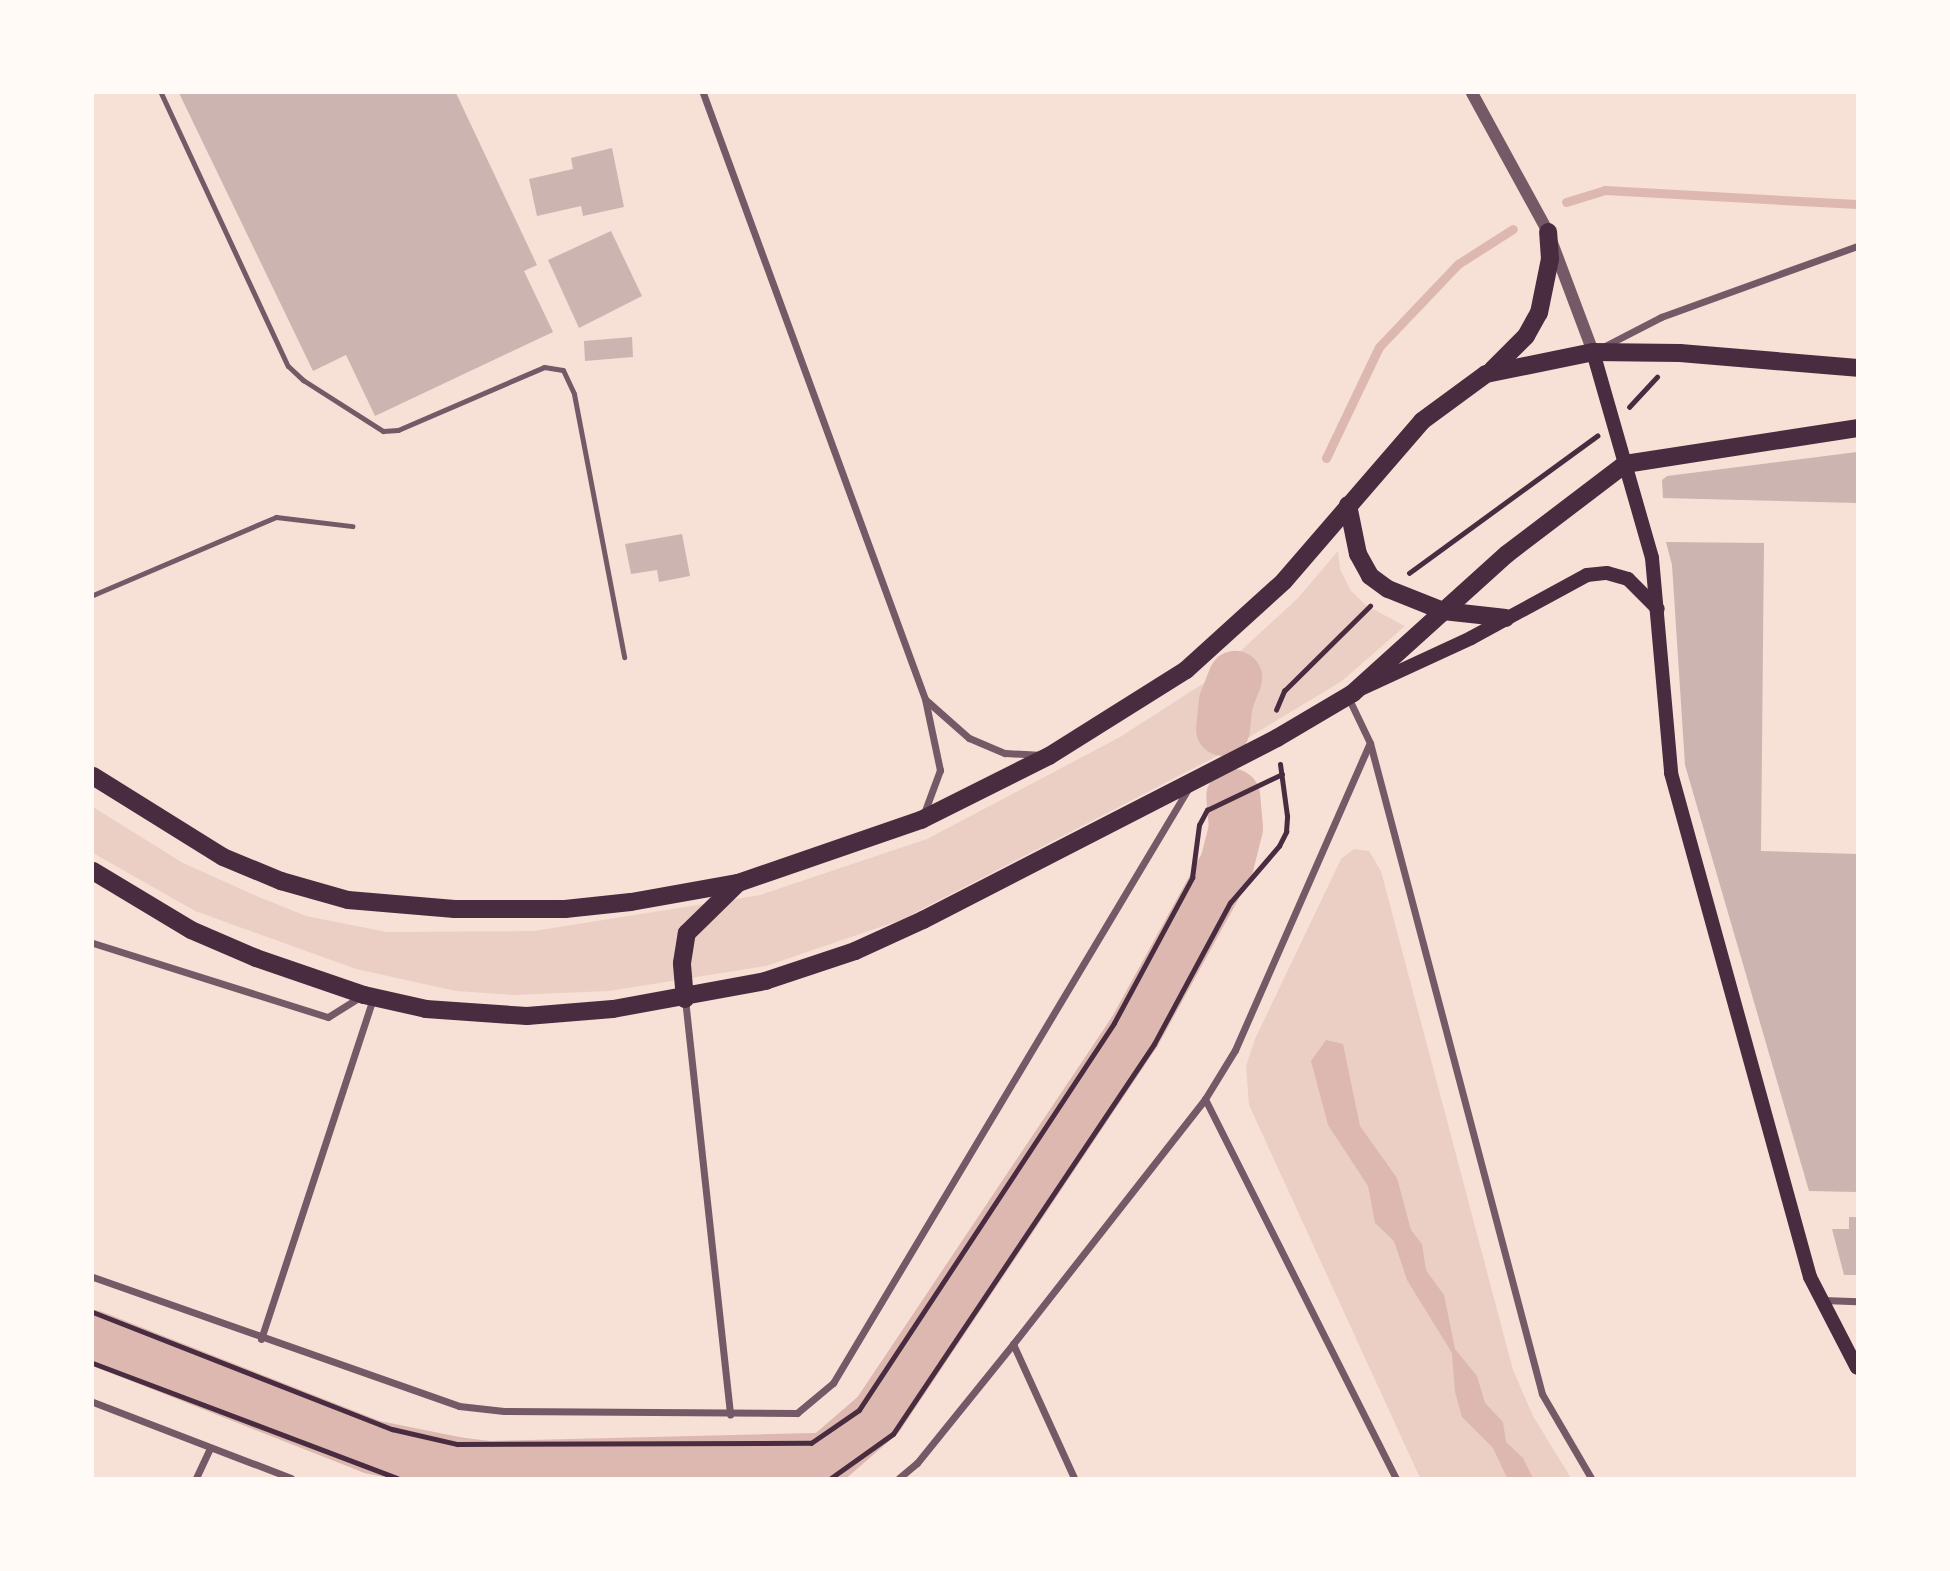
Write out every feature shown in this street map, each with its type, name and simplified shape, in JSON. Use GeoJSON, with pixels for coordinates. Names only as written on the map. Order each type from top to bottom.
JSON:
{"type":"FeatureCollection","features":[{"type":"Feature","properties":{"kind":"main road"},"geometry":{"type":"LineString","coordinates":[[93,776],[223,857],[281,881],[348,900],[455,909],[565,909],[631,902],[738,883],[833,854],[921,820],[1049,756],[1186,670],[1246,620],[1422,421],[1508,358],[1539,313],[1550,260],[1548,232]]}},
{"type":"Feature","properties":{"kind":"main road"},"geometry":{"type":"LineString","coordinates":[[1486,374],[1593,352],[1680,353],[1857,368]]}},
{"type":"Feature","properties":{"kind":"main road"},"geometry":{"type":"LineString","coordinates":[[1593,352],[1652,558],[1659,610],[1671,773],[1819,1300],[1857,1368]]}},
{"type":"Feature","properties":{"kind":"main road"},"geometry":{"type":"LineString","coordinates":[[1350,694],[1507,554],[1625,464],[1857,428]]}},
{"type":"Feature","properties":{"kind":"main road"},"geometry":{"type":"LineString","coordinates":[[1348,505],[1358,554],[1370,576],[1388,589],[1443,611],[1506,618]]}},
{"type":"Feature","properties":{"kind":"main road"},"geometry":{"type":"LineString","coordinates":[[93,871],[191,930],[369,996],[426,1009],[527,1016],[685,999],[765,981],[855,951],[1192,783],[1277,738],[1350,694],[1597,572],[1628,579],[1659,610]]}},
{"type":"Feature","properties":{"kind":"main road"},"geometry":{"type":"LineString","coordinates":[[685,999],[682,963],[687,933],[738,883]]}},
{"type":"Feature","properties":{"kind":"street"},"geometry":{"type":"LineString","coordinates":[[703,93],[925,699],[940,770],[921,820]]}},
{"type":"Feature","properties":{"kind":"street"},"geometry":{"type":"LineString","coordinates":[[1472,93],[1548,232],[1593,352],[1661,317],[1857,246]]}},
{"type":"Feature","properties":{"kind":"street"},"geometry":{"type":"LineString","coordinates":[[1350,694],[1370,743],[1542,1394],[1591,1478]]}},
{"type":"Feature","properties":{"kind":"street"},"geometry":{"type":"LineString","coordinates":[[925,699],[969,738],[1005,752],[1049,756]]}},
{"type":"Feature","properties":{"kind":"street"},"geometry":{"type":"LineString","coordinates":[[899,1478],[917,1463],[1205,1099],[1235,1050],[1370,743]]}},
{"type":"Feature","properties":{"kind":"street"},"geometry":{"type":"LineString","coordinates":[[93,1277],[261,1339],[459,1406],[730,1415],[797,1413],[833,1383],[1192,783]]}},
{"type":"Feature","properties":{"kind":"street"},"geometry":{"type":"LineString","coordinates":[[93,943],[328,1017],[369,996]]}},
{"type":"Feature","properties":{"kind":"street"},"geometry":{"type":"LineString","coordinates":[[261,1339],[369,996]]}},
{"type":"Feature","properties":{"kind":"street"},"geometry":{"type":"LineString","coordinates":[[685,999],[730,1415]]}},
{"type":"Feature","properties":{"kind":"street"},"geometry":{"type":"LineString","coordinates":[[1205,1099],[1396,1478]]}},
{"type":"Feature","properties":{"kind":"street"},"geometry":{"type":"LineString","coordinates":[[1819,1300],[1857,1301]]}},
{"type":"Feature","properties":{"kind":"street"},"geometry":{"type":"LineString","coordinates":[[1013,1344],[1074,1478]]}},
{"type":"Feature","properties":{"kind":"street"},"geometry":{"type":"LineString","coordinates":[[93,1402],[209,1450],[291,1478]]}},
{"type":"Feature","properties":{"kind":"street"},"geometry":{"type":"LineString","coordinates":[[196,1478],[209,1450]]}},
{"type":"Feature","properties":{"kind":"lane"},"geometry":{"type":"LineString","coordinates":[[160,93],[288,366],[303,380],[383,431],[398,430],[544,367],[563,370],[573,394],[624,657]]}},
{"type":"Feature","properties":{"kind":"lane"},"geometry":{"type":"LineString","coordinates":[[93,596],[276,517],[352,526]]}},
{"type":"Feature","properties":{"kind":"path"},"geometry":{"type":"LineString","coordinates":[[831,1478],[893,1434],[1154,1044],[1230,903],[1286,832],[1275,713],[1284,691],[1388,589],[1615,423],[1680,353]]}},
{"type":"Feature","properties":{"kind":"path"},"geometry":{"type":"LineString","coordinates":[[93,1312],[392,1429],[457,1444],[811,1443],[859,1410],[1114,1023],[1192,878],[1199,825],[1207,810],[1282,774]]}},
{"type":"Feature","properties":{"kind":"path"},"geometry":{"type":"LineString","coordinates":[[93,1363],[397,1478]]}},
{"type":"Feature","properties":{"kind":"shaded area"},"geometry":{"type":"Polygon","coordinates":[[[1338,551],[1340,569],[1351,591],[1367,606],[1405,626],[1342,681],[1223,753],[901,920],[766,966],[609,991],[513,995],[456,991],[356,969],[195,911],[93,853],[93,807],[183,863],[259,897],[306,916],[387,932],[534,931],[760,895],[927,839],[1120,737],[1210,679],[1298,598],[1338,551]]]}},
{"type":"Feature","properties":{"kind":"shaded area"},"geometry":{"type":"Polygon","coordinates":[[[1354,849],[1369,851],[1381,871],[1513,1370],[1533,1416],[1571,1478],[1420,1478],[1249,1105],[1246,1066],[1255,1039],[1341,859],[1354,849]]]}},
{"type":"Feature","properties":{"kind":"shaded area"},"geometry":{"type":"Polygon","coordinates":[[[1326,1040],[1343,1044],[1360,1126],[1397,1178],[1411,1230],[1422,1244],[1426,1270],[1444,1295],[1455,1349],[1477,1376],[1485,1403],[1503,1422],[1506,1442],[1523,1458],[1533,1478],[1507,1478],[1493,1448],[1462,1417],[1455,1392],[1452,1353],[1407,1280],[1394,1241],[1375,1223],[1368,1186],[1328,1125],[1311,1061],[1326,1040]]]}},
{"type":"Feature","properties":{"kind":"building"},"geometry":{"type":"Polygon","coordinates":[[[179,93],[456,93],[537,265],[524,271],[553,332],[375,416],[346,355],[313,371],[179,93]]]}},
{"type":"Feature","properties":{"kind":"building"},"geometry":{"type":"Polygon","coordinates":[[[612,148],[624,207],[583,216],[581,206],[537,216],[529,179],[573,169],[571,158],[612,148]]]}},
{"type":"Feature","properties":{"kind":"building"},"geometry":{"type":"Polygon","coordinates":[[[611,231],[642,296],[579,328],[548,260],[611,231]]]}},
{"type":"Feature","properties":{"kind":"building"},"geometry":{"type":"Polygon","coordinates":[[[632,337],[633,357],[585,361],[584,341],[632,337]]]}},
{"type":"Feature","properties":{"kind":"building"},"geometry":{"type":"Polygon","coordinates":[[[1857,452],[1857,503],[1663,498],[1662,480],[1667,476],[1857,452]]]}},
{"type":"Feature","properties":{"kind":"building"},"geometry":{"type":"Polygon","coordinates":[[[682,534],[690,576],[659,582],[657,570],[631,574],[625,544],[682,534]]]}},
{"type":"Feature","properties":{"kind":"building"},"geometry":{"type":"Polygon","coordinates":[[[1666,542],[1764,543],[1761,851],[1857,854],[1857,1192],[1809,1191],[1685,765],[1672,565],[1666,542]]]}},
{"type":"Feature","properties":{"kind":"building"},"geometry":{"type":"Polygon","coordinates":[[[1849,1217],[1857,1217],[1857,1275],[1844,1275],[1832,1229],[1849,1229],[1849,1217]]]}},
{"type":"Feature","properties":{"kind":"waterway"},"geometry":{"type":"LineString","coordinates":[[1566,202],[1605,190],[1857,204]]}},
{"type":"Feature","properties":{"kind":"waterway"},"geometry":{"type":"LineString","coordinates":[[1326,458],[1379,347],[1458,264],[1513,229]]}},
{"type":"Feature","properties":{"kind":"waterway"},"geometry":{"type":"LineString","coordinates":[[1223,729],[1226,702],[1235,678]]}},
{"type":"Feature","properties":{"kind":"waterway"},"geometry":{"type":"LineString","coordinates":[[93,1337],[372,1447],[456,1464],[490,1468],[826,1460],[878,1415],[1134,1033],[1227,864],[1236,828],[1233,796]]}}]}
